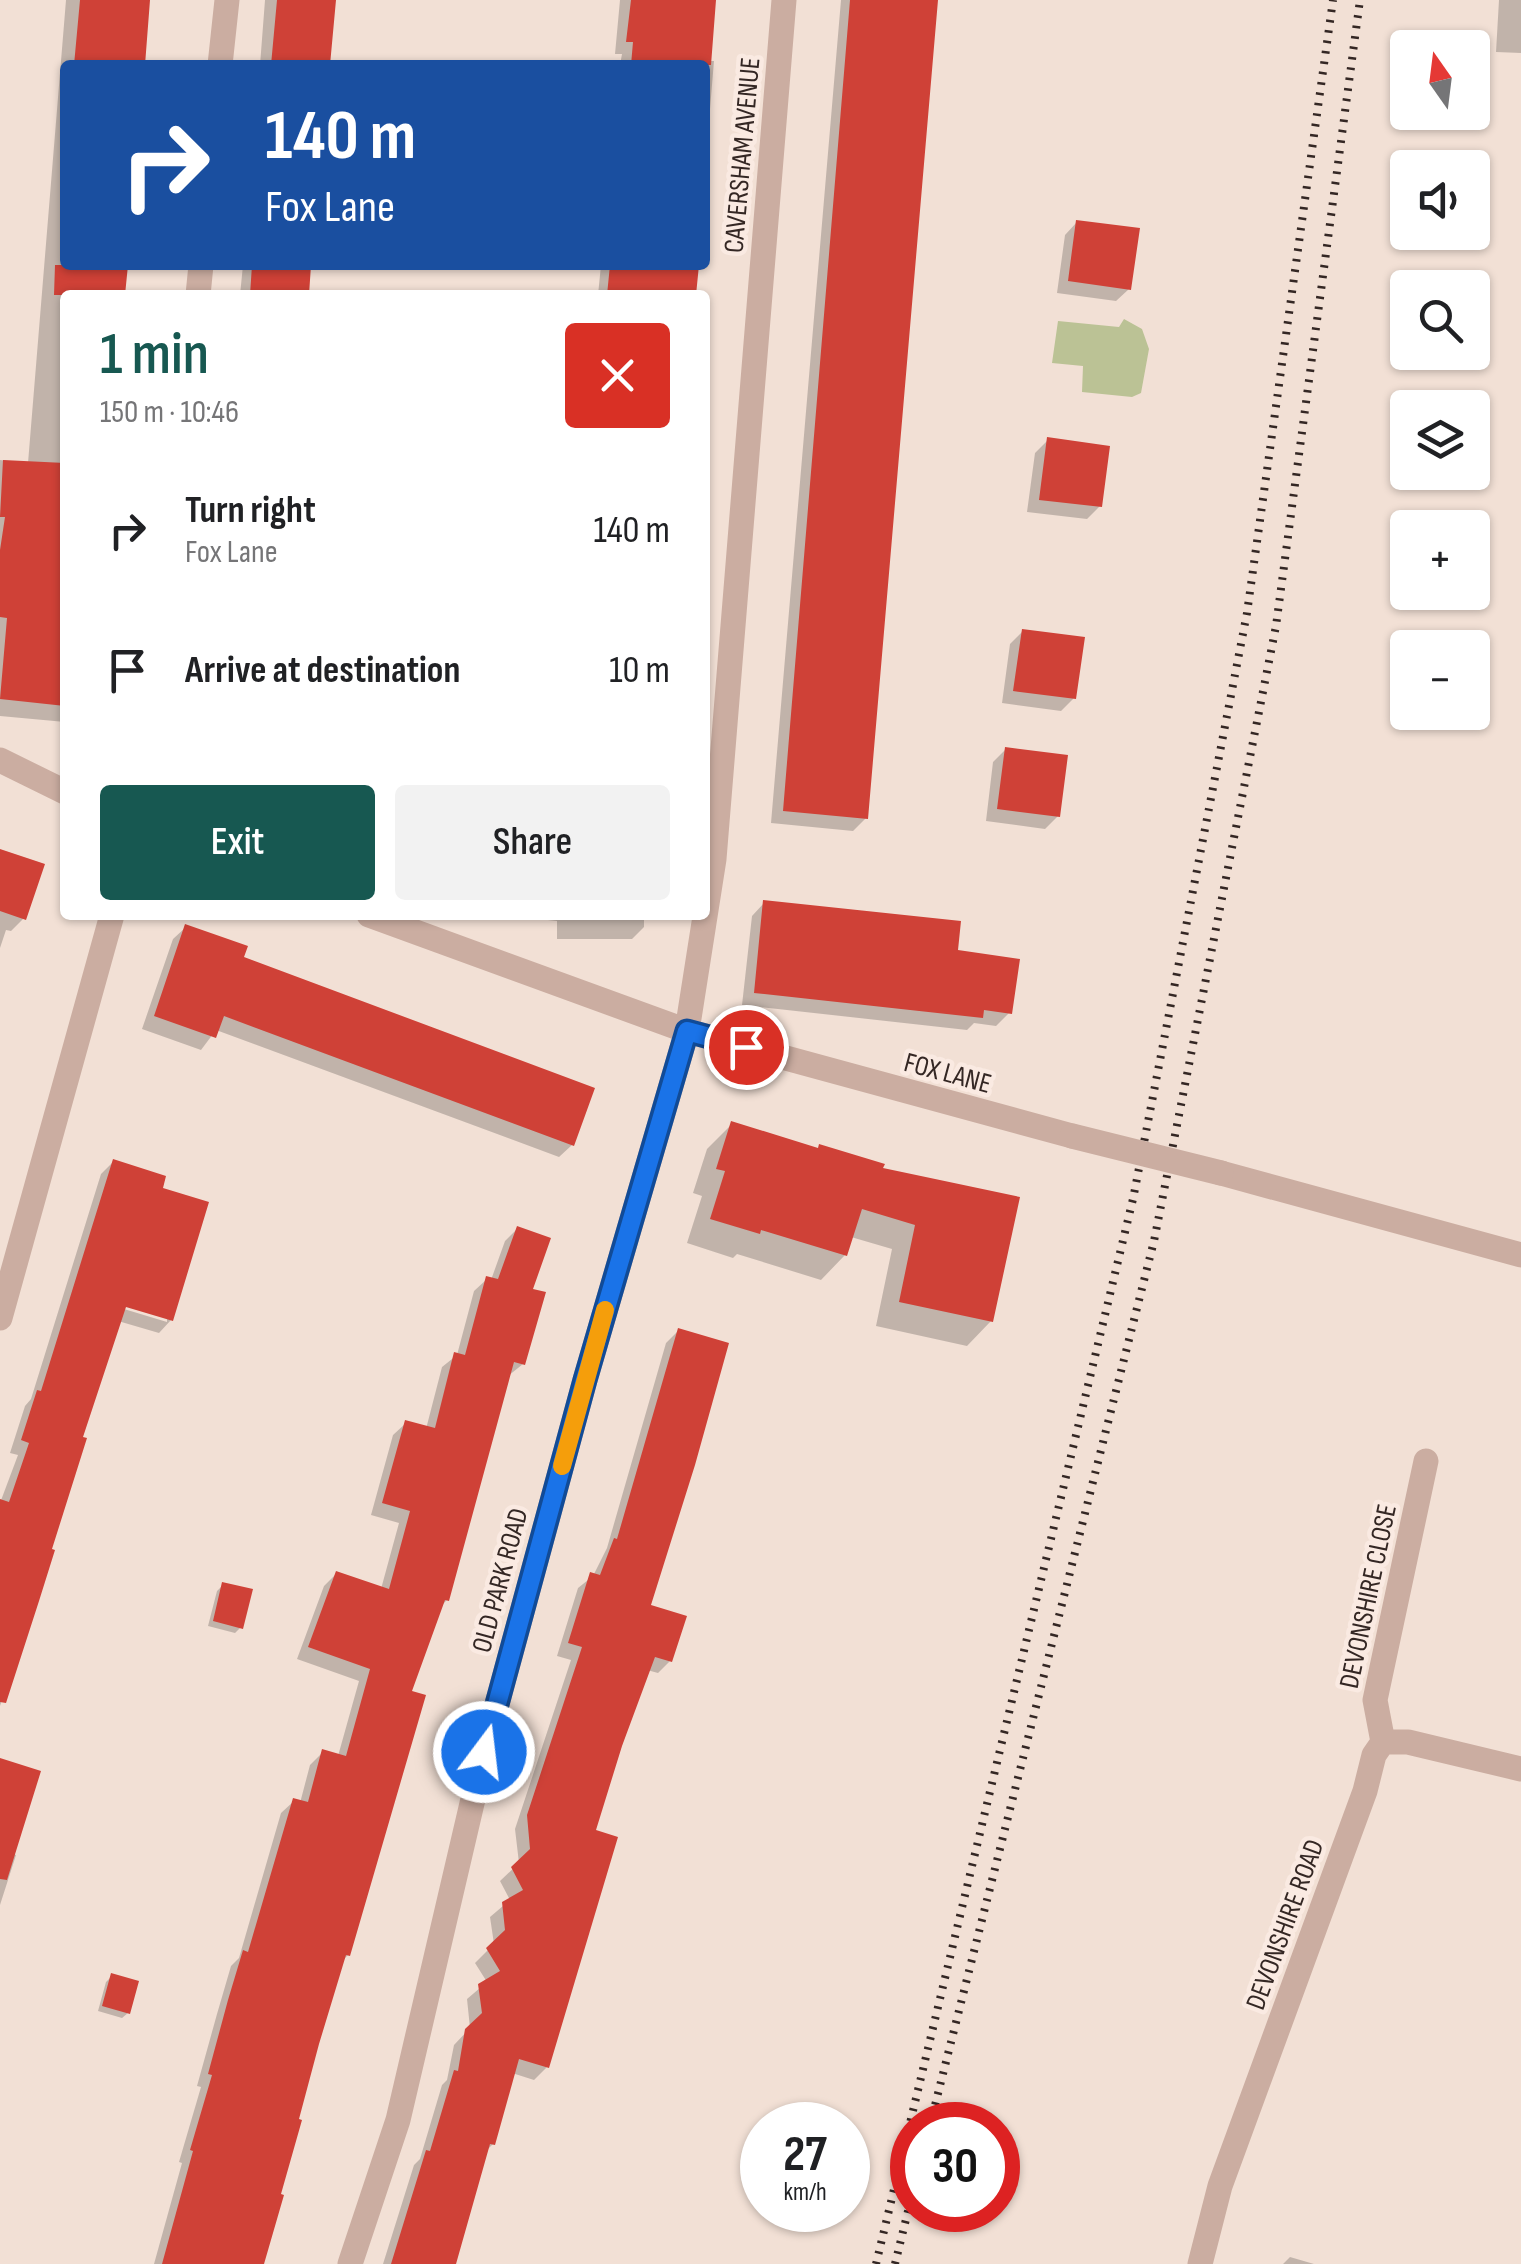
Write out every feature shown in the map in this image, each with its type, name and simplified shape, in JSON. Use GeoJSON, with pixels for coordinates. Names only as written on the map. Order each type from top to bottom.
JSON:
{"type":"FeatureCollection","features":[{"type":"Feature","properties":{"kind":"street"},"geometry":{"type":"LineString","coordinates":[[220,60],[226,0]]}},
{"type":"Feature","properties":{"kind":"street","name":"CAVERSHAM AVENUE"},"geometry":{"type":"LineString","coordinates":[[710,885],[784,0]]}},
{"type":"Feature","properties":{"kind":"street"},"geometry":{"type":"LineString","coordinates":[[0,760],[60,790]]}},
{"type":"Feature","properties":{"kind":"street"},"geometry":{"type":"LineString","coordinates":[[0,1318],[111,920]]}},
{"type":"Feature","properties":{"kind":"street","name":"FOX LANE"},"geometry":{"type":"LineString","coordinates":[[383,920],[687,1031],[1521,1255]]}},
{"type":"Feature","properties":{"kind":"street","name":"CAVERSHAM AVENUE"},"geometry":{"type":"LineString","coordinates":[[687,1031],[705,920]]}},
{"type":"Feature","properties":{"kind":"street","name":"OLD PARK ROAD"},"geometry":{"type":"LineString","coordinates":[[350,2264],[398,2120],[484,1752],[580,1399],[687,1031]]}},
{"type":"Feature","properties":{"kind":"street","name":"DEVONSHIRE CLOSE"},"geometry":{"type":"LineString","coordinates":[[1383,1742],[1374,1700],[1426,1462]]}},
{"type":"Feature","properties":{"kind":"street"},"geometry":{"type":"LineString","coordinates":[[1383,1742],[1408,1742],[1521,1768]]}},
{"type":"Feature","properties":{"kind":"street","name":"DEVONSHIRE ROAD"},"geometry":{"type":"LineString","coordinates":[[1200,2264],[1220,2186],[1374,1755],[1383,1742]]}},
{"type":"Feature","properties":{"kind":"green space"},"geometry":{"type":"Polygon","coordinates":[[[1124,319],[1142,329],[1149,349],[1141,393],[1132,397],[1082,392],[1083,366],[1052,363],[1058,321],[1119,327],[1124,319]]]}},
{"type":"Feature","properties":{"kind":"building"},"geometry":{"type":"Polygon","coordinates":[[[80,0],[150,0],[145,60],[74,60],[80,0]]]}},
{"type":"Feature","properties":{"kind":"building"},"geometry":{"type":"Polygon","coordinates":[[[277,0],[336,0],[330,60],[271,60],[277,0]]]}},
{"type":"Feature","properties":{"kind":"building"},"geometry":{"type":"Polygon","coordinates":[[[631,0],[716,0],[711,65],[710,60],[631,60],[633,42],[626,42],[631,0]]]}},
{"type":"Feature","properties":{"kind":"building"},"geometry":{"type":"Polygon","coordinates":[[[850,0],[938,0],[868,819],[783,811],[850,0]]]}},
{"type":"Feature","properties":{"kind":"building"},"geometry":{"type":"Polygon","coordinates":[[[1076,220],[1140,228],[1131,290],[1068,281],[1076,220]]]}},
{"type":"Feature","properties":{"kind":"building"},"geometry":{"type":"Polygon","coordinates":[[[55,265],[60,265],[60,270],[128,270],[126,290],[60,290],[60,295],[54,295],[55,265]]]}},
{"type":"Feature","properties":{"kind":"building"},"geometry":{"type":"Polygon","coordinates":[[[252,270],[311,270],[309,290],[250,290],[252,270]]]}},
{"type":"Feature","properties":{"kind":"building"},"geometry":{"type":"Polygon","coordinates":[[[610,270],[698,270],[696,290],[608,290],[610,270]]]}},
{"type":"Feature","properties":{"kind":"building"},"geometry":{"type":"Polygon","coordinates":[[[1047,437],[1110,446],[1102,507],[1039,500],[1047,437]]]}},
{"type":"Feature","properties":{"kind":"building"},"geometry":{"type":"Polygon","coordinates":[[[3,460],[60,463],[60,705],[0,699],[7,618],[0,617],[0,550],[5,517],[0,517],[3,460]]]}},
{"type":"Feature","properties":{"kind":"building"},"geometry":{"type":"Polygon","coordinates":[[[1022,629],[1085,637],[1076,699],[1013,691],[1022,629]]]}},
{"type":"Feature","properties":{"kind":"building"},"geometry":{"type":"Polygon","coordinates":[[[1005,747],[1068,755],[1060,817],[997,809],[1005,747]]]}},
{"type":"Feature","properties":{"kind":"building"},"geometry":{"type":"Polygon","coordinates":[[[0,849],[45,864],[26,920],[0,911],[0,849]]]}},
{"type":"Feature","properties":{"kind":"building"},"geometry":{"type":"Polygon","coordinates":[[[763,900],[961,921],[958,950],[1020,959],[1012,1014],[984,1010],[983,1018],[754,993],[763,900]]]}},
{"type":"Feature","properties":{"kind":"building"},"geometry":{"type":"Polygon","coordinates":[[[185,924],[248,946],[244,957],[595,1088],[574,1146],[224,1016],[216,1038],[154,1016],[185,924]]]}},
{"type":"Feature","properties":{"kind":"building"},"geometry":{"type":"Polygon","coordinates":[[[731,1121],[885,1164],[883,1168],[1020,1197],[993,1322],[899,1302],[915,1225],[862,1209],[847,1256],[710,1219],[725,1171],[716,1169],[731,1121]]]}},
{"type":"Feature","properties":{"kind":"building"},"geometry":{"type":"Polygon","coordinates":[[[113,1159],[166,1176],[163,1188],[209,1202],[173,1321],[126,1307],[83,1437],[87,1438],[39,1601],[6,1703],[0,1702],[0,1499],[9,1502],[29,1443],[21,1440],[37,1390],[41,1391],[113,1159]]]}},
{"type":"Feature","properties":{"kind":"building"},"geometry":{"type":"Polygon","coordinates":[[[517,1226],[551,1238],[533,1289],[546,1292],[525,1365],[514,1362],[449,1601],[445,1600],[412,1691],[426,1695],[350,1956],[346,1955],[319,2044],[264,2264],[162,2264],[228,2000],[243,1950],[248,1952],[293,1798],[308,1802],[322,1749],[346,1756],[370,1669],[308,1647],[336,1571],[389,1589],[410,1511],[382,1503],[405,1420],[435,1428],[454,1352],[465,1355],[486,1276],[498,1279],[517,1226]]]}},
{"type":"Feature","properties":{"kind":"building"},"geometry":{"type":"Polygon","coordinates":[[[678,1328],[729,1343],[651,1605],[687,1616],[672,1662],[655,1657],[596,1830],[618,1837],[549,2068],[519,2059],[456,2264],[391,2264],[426,2150],[430,2151],[454,2070],[458,2071],[465,2029],[482,2013],[478,1984],[500,1971],[486,1948],[505,1930],[502,1902],[523,1890],[511,1867],[530,1849],[527,1815],[582,1647],[568,1643],[590,1572],[600,1575],[614,1538],[617,1539],[678,1328]]]}},
{"type":"Feature","properties":{"kind":"building"},"geometry":{"type":"Polygon","coordinates":[[[222,1582],[253,1589],[243,1629],[213,1621],[222,1582]]]}},
{"type":"Feature","properties":{"kind":"building"},"geometry":{"type":"Polygon","coordinates":[[[0,1758],[41,1771],[7,1880],[0,1879],[0,1758]]]}},
{"type":"Feature","properties":{"kind":"building"},"geometry":{"type":"Polygon","coordinates":[[[111,1973],[139,1981],[130,2014],[102,2006],[111,1973]]]}},
{"type":"Feature","properties":{"kind":"railway"},"geometry":{"type":"LineString","coordinates":[[876,2264],[1133,1199],[1247,613],[1333,0]]}},
{"type":"Feature","properties":{"kind":"railway"},"geometry":{"type":"LineString","coordinates":[[936,2102],[1154,1241],[1276,626],[1360,0]]}},
{"type":"Feature","properties":{"kind":"railway"},"geometry":{"type":"LineString","coordinates":[[895,2264],[903,2232]]}},
{"type":"Feature","properties":{"kind":"slow traffic"},"geometry":{"type":"LineString","coordinates":[[562,1466],[605,1310]]}},
{"type":"Feature","properties":{"kind":"route"},"geometry":{"type":"LineString","coordinates":[[484,1752],[585,1380],[687,1031],[746,1047]]}}]}
